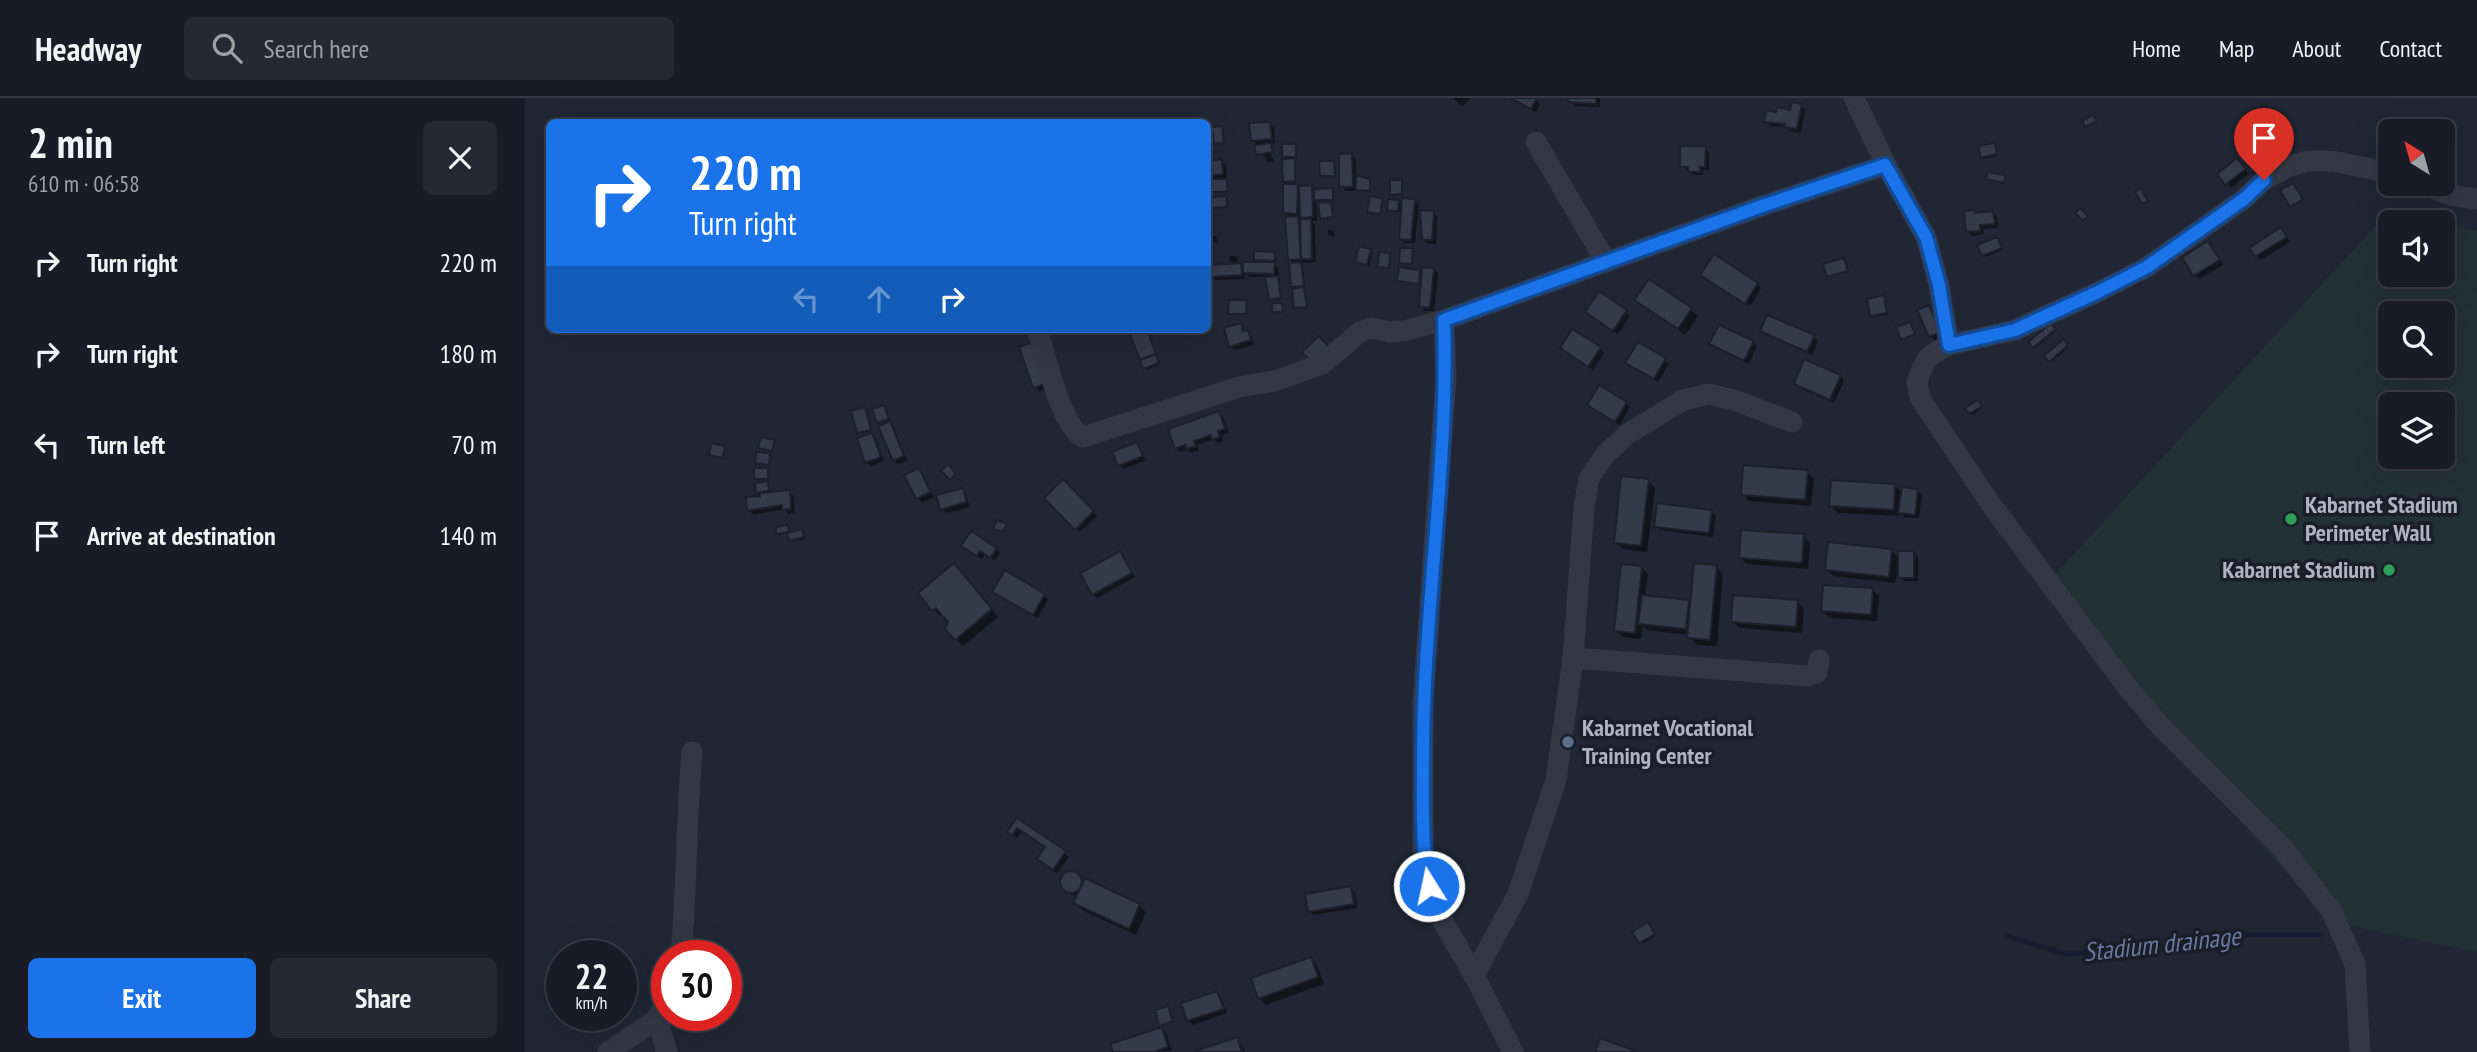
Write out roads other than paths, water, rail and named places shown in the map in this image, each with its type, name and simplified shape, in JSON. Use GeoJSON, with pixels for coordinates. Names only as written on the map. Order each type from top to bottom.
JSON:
{"type":"FeatureCollection","features":[{"type":"Feature","properties":{"kind":"street"},"geometry":{"type":"LineString","coordinates":[[1854,98],[1885,165],[1926,237],[1939,285],[1949,345]]}},
{"type":"Feature","properties":{"kind":"street"},"geometry":{"type":"LineString","coordinates":[[1536,142],[1606,262]]}},
{"type":"Feature","properties":{"kind":"street"},"geometry":{"type":"LineString","coordinates":[[2360,1052],[2355,964],[2332,912],[2281,846],[2161,727],[2129,689],[1990,503],[1920,398],[1917,382],[1927,359],[1949,345],[2015,330],[2147,267],[2244,199],[2264,180],[2287,167],[2307,161],[2332,161],[2378,170]]}},
{"type":"Feature","properties":{"kind":"street"},"geometry":{"type":"LineString","coordinates":[[1038,333],[1063,410],[1073,429],[1083,437],[1239,387],[1275,381],[1322,364],[1360,332],[1371,328],[1390,332],[1404,331],[1444,320],[1885,165]]}},
{"type":"Feature","properties":{"kind":"street"},"geometry":{"type":"LineString","coordinates":[[2455,196],[2477,199]]}},
{"type":"Feature","properties":{"kind":"street"},"geometry":{"type":"LineString","coordinates":[[1444,320],[1446,378],[1423,702],[1423,853],[1429,886],[1439,915],[1474,975],[1513,1052]]}},
{"type":"Feature","properties":{"kind":"street"},"geometry":{"type":"LineString","coordinates":[[1474,975],[1518,894],[1556,780],[1573,658],[1584,507],[1589,478],[1605,455],[1626,435],[1683,400],[1709,394],[1737,401],[1792,422]]}},
{"type":"Feature","properties":{"kind":"street"},"geometry":{"type":"LineString","coordinates":[[1573,658],[1808,676],[1817,673],[1819,660]]}},
{"type":"Feature","properties":{"kind":"street"},"geometry":{"type":"LineString","coordinates":[[682,940],[687,889],[687,802],[692,752]]}},
{"type":"Feature","properties":{"kind":"street"},"geometry":{"type":"LineString","coordinates":[[608,1052],[651,1023]]}},
{"type":"Feature","properties":{"kind":"street"},"geometry":{"type":"LineString","coordinates":[[661,1031],[667,1052]]}},
{"type":"Feature","properties":{"kind":"waterway","name":"Stadium drainage"},"geometry":{"type":"LineString","coordinates":[[2008,936],[2065,954],[2137,949],[2233,935],[2320,935]]}},
{"type":"Feature","properties":{"kind":"place","name":"Kabarnet Stadium Perimeter Wall"},"geometry":{"type":"Point","coordinates":[2291,519]}},
{"type":"Feature","properties":{"kind":"place","name":"Kabarnet Stadium"},"geometry":{"type":"Point","coordinates":[2389,570]}},
{"type":"Feature","properties":{"kind":"place","name":"Kabarnet Vocational Training Center"},"geometry":{"type":"Point","coordinates":[1568,742]}}]}
